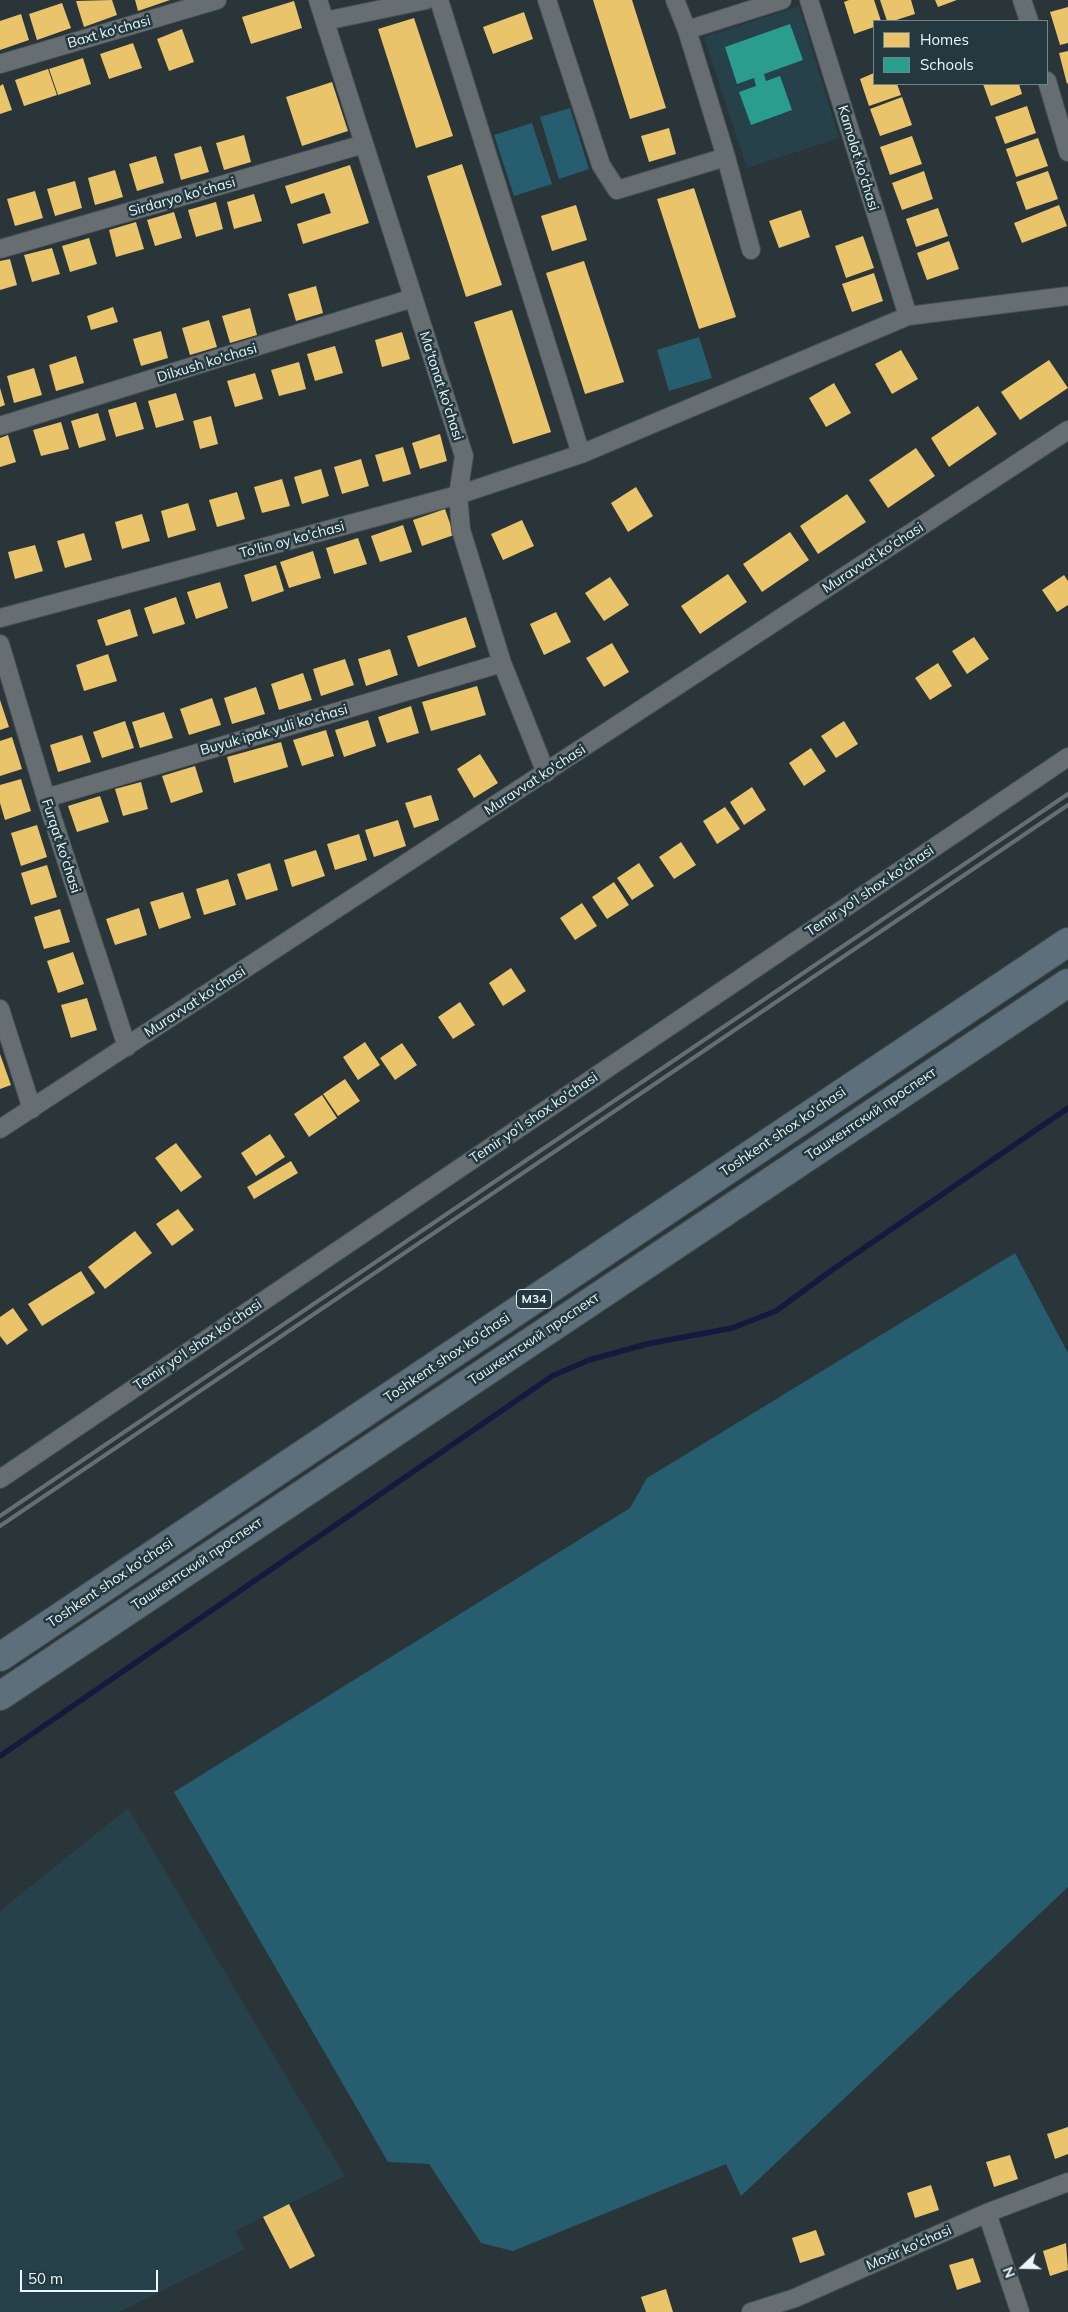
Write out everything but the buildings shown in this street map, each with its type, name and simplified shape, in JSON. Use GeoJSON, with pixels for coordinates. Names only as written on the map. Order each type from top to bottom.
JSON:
{"type":"FeatureCollection","features":[{"type":"Feature","properties":{"kind":"highway","name":"Toshkent shox ko'chasi"},"geometry":{"type":"LineString","coordinates":[[0,1657],[1068,942]]}},
{"type":"Feature","properties":{"kind":"highway","name":"Ташкентский проспект"},"geometry":{"type":"LineString","coordinates":[[0,1696],[1068,983]]}},
{"type":"Feature","properties":{"kind":"street","name":"Baxt ko'chasi"},"geometry":{"type":"LineString","coordinates":[[0,64],[217,0]]}},
{"type":"Feature","properties":{"kind":"street","name":"Ma'tonat ko'chasi"},"geometry":{"type":"LineString","coordinates":[[318,0],[464,456],[458,495],[461,530],[502,662],[546,773]]}},
{"type":"Feature","properties":{"kind":"street"},"geometry":{"type":"LineString","coordinates":[[325,21],[426,0]]}},
{"type":"Feature","properties":{"kind":"street"},"geometry":{"type":"LineString","coordinates":[[439,0],[581,454]]}},
{"type":"Feature","properties":{"kind":"street"},"geometry":{"type":"LineString","coordinates":[[547,0],[601,164],[617,190],[726,157]]}},
{"type":"Feature","properties":{"kind":"street"},"geometry":{"type":"LineString","coordinates":[[675,0],[687,30],[726,157],[751,250]]}},
{"type":"Feature","properties":{"kind":"street"},"geometry":{"type":"LineString","coordinates":[[687,30],[782,0]]}},
{"type":"Feature","properties":{"kind":"street","name":"Kamolot ko'chasi"},"geometry":{"type":"LineString","coordinates":[[809,0],[908,316]]}},
{"type":"Feature","properties":{"kind":"street"},"geometry":{"type":"LineString","coordinates":[[1022,0],[1029,20]]}},
{"type":"Feature","properties":{"kind":"street"},"geometry":{"type":"LineString","coordinates":[[1048,84],[1068,152]]}},
{"type":"Feature","properties":{"kind":"street","name":"Sirdaryo ko'chasi"},"geometry":{"type":"LineString","coordinates":[[0,249],[364,144]]}},
{"type":"Feature","properties":{"kind":"street","name":"To'lin oy ko'chasi"},"geometry":{"type":"LineString","coordinates":[[0,618],[458,495],[581,454],[908,316],[1068,296]]}},
{"type":"Feature","properties":{"kind":"street","name":"Dilxush ko'chasi"},"geometry":{"type":"LineString","coordinates":[[0,426],[413,298]]}},
{"type":"Feature","properties":{"kind":"street","name":"Muravvat ko'chasi"},"geometry":{"type":"LineString","coordinates":[[0,1129],[1068,430]]}},
{"type":"Feature","properties":{"kind":"street","name":"Furqat ko'chasi"},"geometry":{"type":"LineString","coordinates":[[0,644],[46,798],[127,1046]]}},
{"type":"Feature","properties":{"kind":"street","name":"Buyuk ipak yuli ko'chasi"},"geometry":{"type":"LineString","coordinates":[[46,798],[502,662]]}},
{"type":"Feature","properties":{"kind":"street","name":"Temir yo'l shox ko'chasi"},"geometry":{"type":"LineString","coordinates":[[0,1479],[1068,757]]}},
{"type":"Feature","properties":{"kind":"street"},"geometry":{"type":"LineString","coordinates":[[0,1009],[32,1108]]}},
{"type":"Feature","properties":{"kind":"street","name":"Moxir ko'chasi"},"geometry":{"type":"LineString","coordinates":[[751,2312],[795,2298],[987,2213],[1068,2182]]}},
{"type":"Feature","properties":{"kind":"street"},"geometry":{"type":"LineString","coordinates":[[987,2213],[1020,2312]]}},
{"type":"Feature","properties":{"kind":"shaded area"},"geometry":{"type":"Polygon","coordinates":[[[799,6],[839,138],[747,168],[704,37],[799,6]]]}},
{"type":"Feature","properties":{"kind":"shaded area"},"geometry":{"type":"Polygon","coordinates":[[[570,108],[589,169],[559,179],[540,117],[570,108]]]}},
{"type":"Feature","properties":{"kind":"shaded area"},"geometry":{"type":"Polygon","coordinates":[[[532,123],[552,184],[514,196],[494,135],[532,123]]]}},
{"type":"Feature","properties":{"kind":"shaded area"},"geometry":{"type":"Polygon","coordinates":[[[699,337],[712,378],[669,391],[657,350],[699,337]]]}},
{"type":"Feature","properties":{"kind":"shaded area"},"geometry":{"type":"Polygon","coordinates":[[[1015,1253],[1068,1353],[1068,1887],[741,2196],[726,2164],[513,2251],[481,2243],[429,2164],[388,2162],[174,1792],[630,1508],[647,1478],[1015,1253]]]}},
{"type":"Feature","properties":{"kind":"shaded area"},"geometry":{"type":"Polygon","coordinates":[[[128,1808],[345,2176],[235,2231],[245,2249],[119,2312],[0,2312],[0,1911],[128,1808]]]}},
{"type":"Feature","properties":{"kind":"waterway"},"geometry":{"type":"LineString","coordinates":[[0,1756],[552,1376],[589,1360],[647,1344],[732,1328],[776,1311],[832,1270],[1068,1108]]}},
{"type":"Feature","properties":{"kind":"railway"},"geometry":{"type":"LineString","coordinates":[[0,1516],[1068,794]]}},
{"type":"Feature","properties":{"kind":"railway"},"geometry":{"type":"LineString","coordinates":[[0,1526],[1068,805]]}}]}
